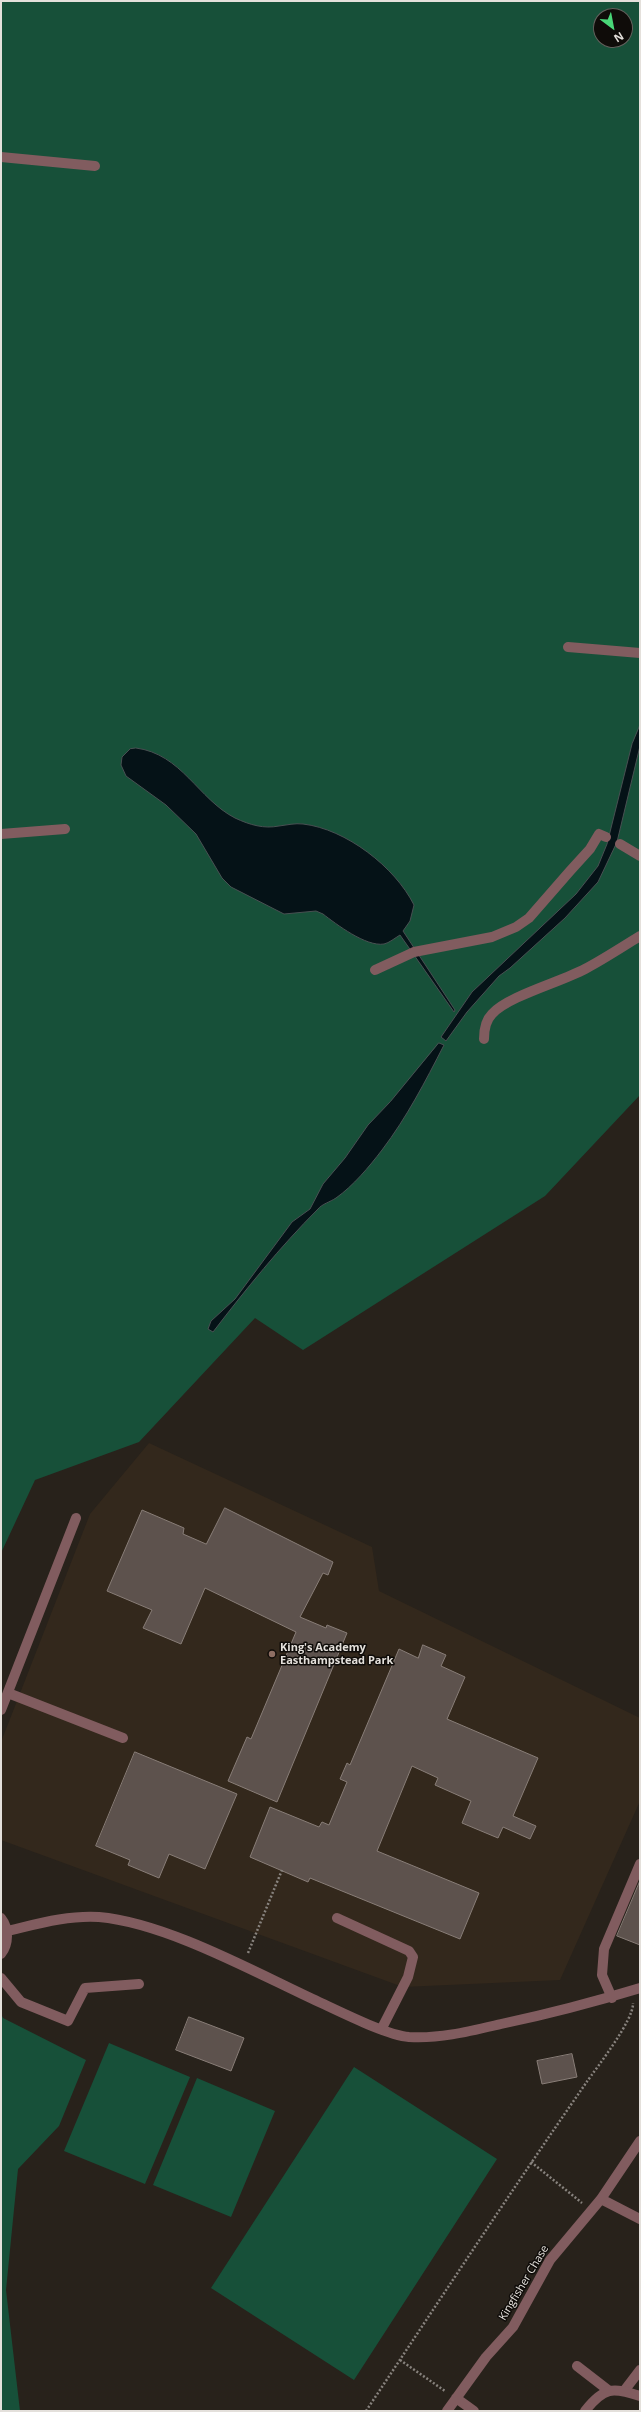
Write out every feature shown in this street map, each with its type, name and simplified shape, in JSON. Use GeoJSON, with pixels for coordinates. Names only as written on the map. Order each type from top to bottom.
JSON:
{"type":"FeatureCollection","features":[{"type":"Feature","properties":{"kind":"street"},"geometry":{"type":"LineString","coordinates":[[1,157],[95,166]]}},
{"type":"Feature","properties":{"kind":"street"},"geometry":{"type":"LineString","coordinates":[[568,647],[640,653]]}},
{"type":"Feature","properties":{"kind":"street"},"geometry":{"type":"LineString","coordinates":[[1,834],[66,829]]}},
{"type":"Feature","properties":{"kind":"street"},"geometry":{"type":"LineString","coordinates":[[375,970],[414,952],[492,937],[516,927],[529,918],[590,849],[599,834],[606,837]]}},
{"type":"Feature","properties":{"kind":"street"},"geometry":{"type":"LineString","coordinates":[[620,844],[640,856]]}},
{"type":"Feature","properties":{"kind":"street"},"geometry":{"type":"LineString","coordinates":[[484,1039],[484,1029],[487,1020],[492,1013],[507,1002],[585,969],[640,936]]}},
{"type":"Feature","properties":{"kind":"street"},"geometry":{"type":"LineString","coordinates":[[1,1710],[76,1518]]}},
{"type":"Feature","properties":{"kind":"street"},"geometry":{"type":"LineString","coordinates":[[8,1693],[123,1738]]}},
{"type":"Feature","properties":{"kind":"street"},"geometry":{"type":"LineString","coordinates":[[612,1998],[602,1975],[604,1950],[640,1864]]}},
{"type":"Feature","properties":{"kind":"street"},"geometry":{"type":"LineString","coordinates":[[7,1931],[73,1917],[98,1917],[133,1922],[189,1943],[242,1966],[356,2019],[408,2036],[438,2037],[543,2015],[612,1998],[636,1989]]}},
{"type":"Feature","properties":{"kind":"street"},"geometry":{"type":"LineString","coordinates":[[1,1918],[7,1931],[7,1941],[1,1954]]}},
{"type":"Feature","properties":{"kind":"street"},"geometry":{"type":"LineString","coordinates":[[337,1918],[409,1950],[413,1957],[408,1977],[382,2028]]}},
{"type":"Feature","properties":{"kind":"street"},"geometry":{"type":"LineString","coordinates":[[1,1978],[21,2002],[68,2021],[85,1988],[139,1984]]}},
{"type":"Feature","properties":{"kind":"street","name":"Kingfisher Chase"},"geometry":{"type":"LineString","coordinates":[[447,2411],[486,2357],[513,2328],[550,2260],[601,2199],[640,2141]]}},
{"type":"Feature","properties":{"kind":"street"},"geometry":{"type":"LineString","coordinates":[[601,2199],[640,2220]]}},
{"type":"Feature","properties":{"kind":"street"},"geometry":{"type":"LineString","coordinates":[[577,2366],[608,2390]]}},
{"type":"Feature","properties":{"kind":"street"},"geometry":{"type":"LineString","coordinates":[[624,2391],[640,2370]]}},
{"type":"Feature","properties":{"kind":"street"},"geometry":{"type":"LineString","coordinates":[[586,2411],[597,2396],[608,2390],[624,2391],[640,2396]]}},
{"type":"Feature","properties":{"kind":"street"},"geometry":{"type":"LineString","coordinates":[[456,2398],[474,2411]]}},
{"type":"Feature","properties":{"kind":"path"},"geometry":{"type":"LineString","coordinates":[[242,1966],[282,1870]]}},
{"type":"Feature","properties":{"kind":"path"},"geometry":{"type":"LineString","coordinates":[[366,2411],[531,2162],[617,2038],[633,2009],[636,1989]]}},
{"type":"Feature","properties":{"kind":"path"},"geometry":{"type":"LineString","coordinates":[[531,2162],[592,2210]]}},
{"type":"Feature","properties":{"kind":"path"},"geometry":{"type":"LineString","coordinates":[[400,2360],[456,2398]]}},
{"type":"Feature","properties":{"kind":"shaded area"},"geometry":{"type":"Polygon","coordinates":[[[640,725],[640,746],[617,842],[598,882],[565,918],[510,968],[499,976],[467,1012],[446,1041],[441,1037],[472,992],[576,894],[598,866],[607,844],[632,744],[640,725]]]}},
{"type":"Feature","properties":{"kind":"shaded area"},"geometry":{"type":"Polygon","coordinates":[[[136,748],[152,752],[166,759],[189,778],[222,810],[246,823],[262,827],[303,824],[319,827],[336,833],[368,852],[395,877],[406,891],[414,905],[410,921],[403,931],[455,1010],[454,1012],[400,935],[384,944],[369,942],[352,934],[323,914],[316,911],[284,914],[231,887],[222,878],[196,834],[166,805],[126,776],[121,765],[122,757],[130,749],[136,748]]]}},
{"type":"Feature","properties":{"kind":"shaded area"},"geometry":{"type":"Polygon","coordinates":[[[439,1043],[444,1045],[415,1099],[400,1125],[372,1163],[355,1182],[342,1193],[320,1207],[290,1238],[213,1332],[208,1329],[211,1321],[235,1299],[292,1222],[310,1209],[323,1184],[345,1158],[368,1125],[390,1102],[439,1043]]]}},
{"type":"Feature","properties":{"kind":"shaded area","name":"King's Academy Easthampstead Park"},"geometry":{"type":"Polygon","coordinates":[[[149,1443],[372,1547],[379,1591],[640,1718],[640,1801],[560,1980],[403,1987],[1,1840],[1,1742],[90,1514],[149,1443]]]}},
{"type":"Feature","properties":{"kind":"green space"},"geometry":{"type":"Polygon","coordinates":[[[1,1],[640,1],[640,1095],[545,1196],[303,1350],[255,1318],[139,1442],[35,1480],[1,1553],[1,1]]]}},
{"type":"Feature","properties":{"kind":"green space"},"geometry":{"type":"Polygon","coordinates":[[[1,2014],[3,2018],[86,2060],[59,2126],[18,2169],[6,2290],[20,2411],[1,2411],[1,2014]]]}},
{"type":"Feature","properties":{"kind":"green space"},"geometry":{"type":"Polygon","coordinates":[[[109,2043],[190,2077],[145,2184],[64,2151],[109,2043]]]}},
{"type":"Feature","properties":{"kind":"green space"},"geometry":{"type":"Polygon","coordinates":[[[354,2067],[497,2159],[354,2380],[211,2288],[354,2067]]]}},
{"type":"Feature","properties":{"kind":"green space"},"geometry":{"type":"Polygon","coordinates":[[[197,2078],[275,2111],[231,2217],[153,2185],[197,2078]]]}},
{"type":"Feature","properties":{"kind":"building"},"geometry":{"type":"Polygon","coordinates":[[[225,1508],[333,1562],[328,1575],[323,1573],[300,1617],[326,1628],[327,1625],[347,1633],[277,1802],[228,1781],[247,1737],[251,1739],[296,1632],[205,1588],[181,1644],[143,1628],[152,1610],[107,1591],[142,1510],[184,1528],[183,1534],[206,1544],[225,1508]]]}},
{"type":"Feature","properties":{"kind":"building"},"geometry":{"type":"Polygon","coordinates":[[[423,1645],[446,1655],[441,1666],[465,1677],[447,1719],[538,1758],[513,1816],[536,1826],[530,1839],[503,1827],[498,1838],[462,1823],[471,1801],[435,1785],[438,1778],[412,1766],[377,1851],[479,1893],[460,1939],[310,1878],[308,1882],[250,1857],[270,1807],[319,1827],[322,1822],[329,1825],[347,1782],[340,1779],[347,1763],[350,1765],[399,1649],[418,1658],[423,1645]]]}},
{"type":"Feature","properties":{"kind":"building"},"geometry":{"type":"Polygon","coordinates":[[[135,1752],[237,1794],[205,1869],[169,1854],[159,1878],[128,1865],[130,1860],[96,1846],[135,1752]]]}},
{"type":"Feature","properties":{"kind":"building"},"geometry":{"type":"Polygon","coordinates":[[[640,1881],[640,1945],[617,1936],[640,1881]]]}},
{"type":"Feature","properties":{"kind":"building"},"geometry":{"type":"Polygon","coordinates":[[[189,2017],[244,2038],[231,2071],[176,2050],[189,2017]]]}},
{"type":"Feature","properties":{"kind":"building"},"geometry":{"type":"Polygon","coordinates":[[[572,2054],[577,2077],[542,2084],[537,2061],[572,2054]]]}},
{"type":"Feature","properties":{"kind":"place","name":"King's Academy Easthampstead Park"},"geometry":{"type":"Point","coordinates":[272,1654]}}]}
